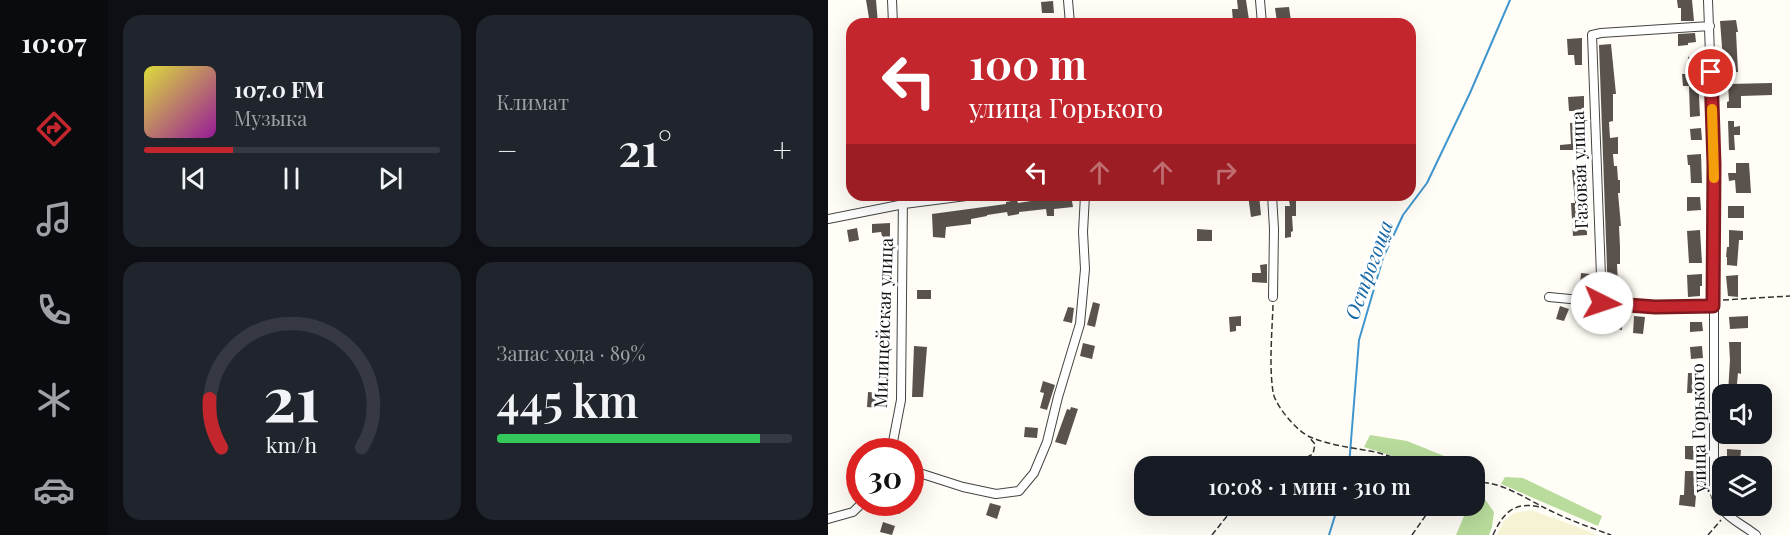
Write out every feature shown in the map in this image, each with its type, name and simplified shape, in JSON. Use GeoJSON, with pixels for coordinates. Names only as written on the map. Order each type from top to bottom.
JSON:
{"type":"FeatureCollection","features":[{"type":"Feature","properties":{"kind":"street"},"geometry":{"type":"LineString","coordinates":[[891,0],[892,18]]}},
{"type":"Feature","properties":{"kind":"street"},"geometry":{"type":"LineString","coordinates":[[1068,0],[1070,18]]}},
{"type":"Feature","properties":{"kind":"street"},"geometry":{"type":"LineString","coordinates":[[1260,0],[1262,18]]}},
{"type":"Feature","properties":{"kind":"street","name":"улица Горького"},"geometry":{"type":"LineString","coordinates":[[1708,0],[1714,165],[1714,456]]}},
{"type":"Feature","properties":{"kind":"street","name":"Газовая улица"},"geometry":{"type":"LineString","coordinates":[[1602,303],[1592,35],[1710,26]]}},
{"type":"Feature","properties":{"kind":"street"},"geometry":{"type":"LineString","coordinates":[[828,219],[899,201]]}},
{"type":"Feature","properties":{"kind":"street","name":"Милицейская улица"},"geometry":{"type":"LineString","coordinates":[[894,438],[901,400],[903,201]]}},
{"type":"Feature","properties":{"kind":"street"},"geometry":{"type":"LineString","coordinates":[[924,474],[963,487],[996,494],[1019,491],[1034,473],[1047,442],[1080,324],[1085,269],[1084,201]]}},
{"type":"Feature","properties":{"kind":"street"},"geometry":{"type":"LineString","coordinates":[[1272,201],[1273,297]]}},
{"type":"Feature","properties":{"kind":"street"},"geometry":{"type":"LineString","coordinates":[[1549,297],[1655,307],[1713,303]]}},
{"type":"Feature","properties":{"kind":"street"},"geometry":{"type":"LineString","coordinates":[[828,519],[846,514]]}},
{"type":"Feature","properties":{"kind":"street","name":"улица Горького"},"geometry":{"type":"LineString","coordinates":[[1728,516],[1755,534]]}},
{"type":"Feature","properties":{"kind":"street"},"geometry":{"type":"LineString","coordinates":[[1755,534],[1767,535]]}},
{"type":"Feature","properties":{"kind":"path"},"geometry":{"type":"LineString","coordinates":[[1713,303],[1790,296]]}},
{"type":"Feature","properties":{"kind":"path"},"geometry":{"type":"LineString","coordinates":[[1273,297],[1273,395],[1285,415],[1315,444],[1313,454],[1309,456]]}},
{"type":"Feature","properties":{"kind":"path"},"geometry":{"type":"LineString","coordinates":[[1308,436],[1385,456]]}},
{"type":"Feature","properties":{"kind":"path"},"geometry":{"type":"LineString","coordinates":[[1485,482],[1534,501],[1544,508]]}},
{"type":"Feature","properties":{"kind":"path"},"geometry":{"type":"LineString","coordinates":[[1493,535],[1503,516],[1521,505],[1544,508],[1611,535]]}},
{"type":"Feature","properties":{"kind":"path"},"geometry":{"type":"LineString","coordinates":[[1212,535],[1227,516]]}},
{"type":"Feature","properties":{"kind":"path"},"geometry":{"type":"LineString","coordinates":[[1412,535],[1425,516]]}},
{"type":"Feature","properties":{"kind":"path"},"geometry":{"type":"LineString","coordinates":[[1708,535],[1725,516]]}},
{"type":"Feature","properties":{"kind":"shaded area"},"geometry":{"type":"Polygon","coordinates":[[[1531,510],[1597,535],[1497,535],[1504,521],[1514,513],[1531,510]]]}},
{"type":"Feature","properties":{"kind":"green space"},"geometry":{"type":"Polygon","coordinates":[[[1370,435],[1407,441],[1444,456],[1392,456],[1364,447],[1370,435]]]}},
{"type":"Feature","properties":{"kind":"green space"},"geometry":{"type":"Polygon","coordinates":[[[1505,477],[1523,478],[1602,516],[1598,526],[1501,484],[1505,477]]]}},
{"type":"Feature","properties":{"kind":"green space"},"geometry":{"type":"Polygon","coordinates":[[[1485,499],[1494,512],[1489,535],[1456,535],[1464,516],[1485,516],[1485,499]]]}},
{"type":"Feature","properties":{"kind":"building"},"geometry":{"type":"Polygon","coordinates":[[[866,0],[876,0],[878,18],[869,18],[866,0]]]}},
{"type":"Feature","properties":{"kind":"building"},"geometry":{"type":"Polygon","coordinates":[[[1237,0],[1246,0],[1249,18],[1233,18],[1232,9],[1238,9],[1237,0]]]}},
{"type":"Feature","properties":{"kind":"building"},"geometry":{"type":"Polygon","coordinates":[[[1677,0],[1692,0],[1694,21],[1681,21],[1681,8],[1678,8],[1677,0]]]}},
{"type":"Feature","properties":{"kind":"building"},"geometry":{"type":"Polygon","coordinates":[[[1053,1],[1054,13],[1042,13],[1041,2],[1053,1]]]}},
{"type":"Feature","properties":{"kind":"building"},"geometry":{"type":"Polygon","coordinates":[[[1289,7],[1291,18],[1276,18],[1275,8],[1289,7]]]}},
{"type":"Feature","properties":{"kind":"building"},"geometry":{"type":"Polygon","coordinates":[[[1736,20],[1738,72],[1724,73],[1720,21],[1736,20]]]}},
{"type":"Feature","properties":{"kind":"building"},"geometry":{"type":"Polygon","coordinates":[[[1695,33],[1696,42],[1678,46],[1678,34],[1695,33]]]}},
{"type":"Feature","properties":{"kind":"building"},"geometry":{"type":"Polygon","coordinates":[[[1582,38],[1582,65],[1575,65],[1574,55],[1568,55],[1567,39],[1582,38]]]}},
{"type":"Feature","properties":{"kind":"building"},"geometry":{"type":"Polygon","coordinates":[[[1611,44],[1616,94],[1613,94],[1613,121],[1609,122],[1610,138],[1618,137],[1618,154],[1613,154],[1614,166],[1617,166],[1618,180],[1620,180],[1620,193],[1618,193],[1621,226],[1619,226],[1620,264],[1617,264],[1618,286],[1622,286],[1622,297],[1608,296],[1599,45],[1611,44]]]}},
{"type":"Feature","properties":{"kind":"building"},"geometry":{"type":"Polygon","coordinates":[[[1697,56],[1700,116],[1690,117],[1689,86],[1683,86],[1682,74],[1689,74],[1688,57],[1697,56]]]}},
{"type":"Feature","properties":{"kind":"building"},"geometry":{"type":"Polygon","coordinates":[[[1772,83],[1772,95],[1741,96],[1741,108],[1727,108],[1728,84],[1772,83]]]}},
{"type":"Feature","properties":{"kind":"building"},"geometry":{"type":"Polygon","coordinates":[[[1584,96],[1584,111],[1569,111],[1568,97],[1584,96]]]}},
{"type":"Feature","properties":{"kind":"building"},"geometry":{"type":"Polygon","coordinates":[[[1728,121],[1734,121],[1734,127],[1740,126],[1740,135],[1734,135],[1735,150],[1729,150],[1728,121]]]}},
{"type":"Feature","properties":{"kind":"building"},"geometry":{"type":"Polygon","coordinates":[[[1584,122],[1585,150],[1560,150],[1560,145],[1571,144],[1570,123],[1584,122]]]}},
{"type":"Feature","properties":{"kind":"building"},"geometry":{"type":"Polygon","coordinates":[[[1701,128],[1702,140],[1691,140],[1690,129],[1701,128]]]}},
{"type":"Feature","properties":{"kind":"building"},"geometry":{"type":"Polygon","coordinates":[[[1701,154],[1702,183],[1691,183],[1687,155],[1701,154]]]}},
{"type":"Feature","properties":{"kind":"building"},"geometry":{"type":"Polygon","coordinates":[[[1736,163],[1749,163],[1751,193],[1736,193],[1735,180],[1729,181],[1728,173],[1736,173],[1736,163]]]}},
{"type":"Feature","properties":{"kind":"building"},"geometry":{"type":"Polygon","coordinates":[[[1572,170],[1586,170],[1587,235],[1573,236],[1571,203],[1575,203],[1572,170]]]}},
{"type":"Feature","properties":{"kind":"building"},"geometry":{"type":"Polygon","coordinates":[[[1687,197],[1700,197],[1701,210],[1687,211],[1687,197]]]}},
{"type":"Feature","properties":{"kind":"building"},"geometry":{"type":"Polygon","coordinates":[[[1012,201],[1018,203],[1072,201],[1073,207],[1054,209],[1054,216],[1047,216],[1046,209],[1019,212],[1019,214],[1008,216],[1007,212],[987,215],[971,219],[971,224],[946,227],[945,238],[933,237],[932,214],[1006,204],[1012,201]]]}},
{"type":"Feature","properties":{"kind":"building"},"geometry":{"type":"Polygon","coordinates":[[[1249,201],[1260,201],[1261,215],[1251,217],[1249,201]]]}},
{"type":"Feature","properties":{"kind":"building"},"geometry":{"type":"Polygon","coordinates":[[[1289,201],[1296,201],[1296,216],[1292,216],[1293,231],[1291,237],[1285,238],[1285,206],[1290,206],[1289,201]]]}},
{"type":"Feature","properties":{"kind":"building"},"geometry":{"type":"Polygon","coordinates":[[[1728,206],[1744,206],[1744,218],[1728,218],[1728,206]]]}},
{"type":"Feature","properties":{"kind":"building"},"geometry":{"type":"Polygon","coordinates":[[[890,223],[890,248],[883,248],[883,236],[881,232],[872,233],[872,224],[890,223]]]}},
{"type":"Feature","properties":{"kind":"building"},"geometry":{"type":"Polygon","coordinates":[[[857,228],[859,240],[849,242],[847,230],[857,228]]]}},
{"type":"Feature","properties":{"kind":"building"},"geometry":{"type":"Polygon","coordinates":[[[1197,229],[1212,230],[1212,241],[1197,241],[1197,229]]]}},
{"type":"Feature","properties":{"kind":"building"},"geometry":{"type":"Polygon","coordinates":[[[1700,230],[1702,263],[1689,263],[1687,231],[1700,230]]]}},
{"type":"Feature","properties":{"kind":"building"},"geometry":{"type":"Polygon","coordinates":[[[1729,230],[1743,231],[1743,240],[1739,240],[1737,266],[1727,265],[1729,230]]]}},
{"type":"Feature","properties":{"kind":"building"},"geometry":{"type":"Polygon","coordinates":[[[1267,264],[1267,283],[1252,282],[1252,273],[1261,273],[1260,265],[1267,264]]]}},
{"type":"Feature","properties":{"kind":"building"},"geometry":{"type":"Polygon","coordinates":[[[1581,273],[1590,274],[1590,286],[1580,285],[1581,273]]]}},
{"type":"Feature","properties":{"kind":"building"},"geometry":{"type":"Polygon","coordinates":[[[1702,274],[1700,296],[1688,297],[1687,275],[1702,274]]]}},
{"type":"Feature","properties":{"kind":"building"},"geometry":{"type":"Polygon","coordinates":[[[1738,275],[1738,297],[1728,296],[1726,276],[1738,275]]]}},
{"type":"Feature","properties":{"kind":"building"},"geometry":{"type":"Polygon","coordinates":[[[917,290],[931,290],[931,299],[917,299],[917,290]]]}},
{"type":"Feature","properties":{"kind":"building"},"geometry":{"type":"Polygon","coordinates":[[[1093,302],[1100,304],[1095,327],[1087,325],[1093,302]]]}},
{"type":"Feature","properties":{"kind":"building"},"geometry":{"type":"Polygon","coordinates":[[[1560,306],[1569,309],[1564,321],[1556,319],[1560,306]]]}},
{"type":"Feature","properties":{"kind":"building"},"geometry":{"type":"Polygon","coordinates":[[[1068,307],[1074,308],[1072,323],[1063,321],[1068,307]]]}},
{"type":"Feature","properties":{"kind":"building"},"geometry":{"type":"Polygon","coordinates":[[[1582,311],[1591,312],[1589,326],[1580,325],[1582,311]]]}},
{"type":"Feature","properties":{"kind":"building"},"geometry":{"type":"Polygon","coordinates":[[[1601,313],[1623,315],[1622,330],[1600,326],[1601,313]]]}},
{"type":"Feature","properties":{"kind":"building"},"geometry":{"type":"Polygon","coordinates":[[[1241,316],[1241,326],[1236,326],[1236,331],[1230,332],[1229,317],[1241,316]]]}},
{"type":"Feature","properties":{"kind":"building"},"geometry":{"type":"Polygon","coordinates":[[[1634,316],[1645,317],[1643,334],[1633,333],[1634,316]]]}},
{"type":"Feature","properties":{"kind":"building"},"geometry":{"type":"Polygon","coordinates":[[[1748,316],[1748,328],[1730,329],[1729,317],[1748,316]]]}},
{"type":"Feature","properties":{"kind":"building"},"geometry":{"type":"Polygon","coordinates":[[[1690,322],[1702,322],[1703,331],[1690,332],[1690,322]]]}},
{"type":"Feature","properties":{"kind":"building"},"geometry":{"type":"Polygon","coordinates":[[[880,340],[891,340],[891,351],[880,351],[880,340]]]}},
{"type":"Feature","properties":{"kind":"building"},"geometry":{"type":"Polygon","coordinates":[[[1729,342],[1741,342],[1741,374],[1738,373],[1737,384],[1729,384],[1729,342]]]}},
{"type":"Feature","properties":{"kind":"building"},"geometry":{"type":"Polygon","coordinates":[[[1083,343],[1095,346],[1092,359],[1080,356],[1083,343]]]}},
{"type":"Feature","properties":{"kind":"building"},"geometry":{"type":"Polygon","coordinates":[[[914,346],[927,347],[923,397],[912,397],[914,346]]]}},
{"type":"Feature","properties":{"kind":"building"},"geometry":{"type":"Polygon","coordinates":[[[1702,346],[1703,358],[1691,359],[1690,347],[1702,346]]]}},
{"type":"Feature","properties":{"kind":"building"},"geometry":{"type":"Polygon","coordinates":[[[882,363],[891,363],[888,391],[876,389],[878,378],[882,378],[882,363]]]}},
{"type":"Feature","properties":{"kind":"building"},"geometry":{"type":"Polygon","coordinates":[[[1688,373],[1701,373],[1701,398],[1695,399],[1694,393],[1687,393],[1688,373]]]}},
{"type":"Feature","properties":{"kind":"building"},"geometry":{"type":"Polygon","coordinates":[[[1043,381],[1055,385],[1047,410],[1040,408],[1044,393],[1040,392],[1043,381]]]}},
{"type":"Feature","properties":{"kind":"building"},"geometry":{"type":"Polygon","coordinates":[[[868,392],[880,393],[878,408],[867,407],[868,392]]]}},
{"type":"Feature","properties":{"kind":"building"},"geometry":{"type":"Polygon","coordinates":[[[1071,407],[1078,409],[1066,445],[1055,442],[1067,409],[1070,410],[1071,407]]]}},
{"type":"Feature","properties":{"kind":"building"},"geometry":{"type":"Polygon","coordinates":[[[1025,427],[1038,428],[1037,438],[1024,437],[1025,427]]]}},
{"type":"Feature","properties":{"kind":"building"},"geometry":{"type":"Polygon","coordinates":[[[1685,446],[1696,446],[1695,460],[1685,459],[1685,446]]]}},
{"type":"Feature","properties":{"kind":"building"},"geometry":{"type":"Polygon","coordinates":[[[1727,449],[1741,450],[1740,456],[1727,456],[1727,449]]]}},
{"type":"Feature","properties":{"kind":"building"},"geometry":{"type":"Polygon","coordinates":[[[1685,471],[1698,471],[1695,507],[1679,505],[1680,495],[1684,495],[1685,471]]]}},
{"type":"Feature","properties":{"kind":"building"},"geometry":{"type":"Polygon","coordinates":[[[990,503],[1001,506],[997,519],[986,515],[990,503]]]}},
{"type":"Feature","properties":{"kind":"building"},"geometry":{"type":"Polygon","coordinates":[[[883,522],[895,526],[892,535],[880,532],[883,522]]]}},
{"type":"Feature","properties":{"kind":"waterway","name":"Острогоща"},"geometry":{"type":"LineString","coordinates":[[1416,198],[1427,183],[1470,93],[1510,0]]}},
{"type":"Feature","properties":{"kind":"waterway","name":"Острогоща"},"geometry":{"type":"LineString","coordinates":[[1350,456],[1359,340],[1383,258],[1403,215],[1414,201]]}},
{"type":"Feature","properties":{"kind":"waterway","name":"Острогоща"},"geometry":{"type":"LineString","coordinates":[[1329,535],[1335,516]]}},
{"type":"Feature","properties":{"kind":"slow traffic"},"geometry":{"type":"LineString","coordinates":[[1712,109],[1714,178]]}},
{"type":"Feature","properties":{"kind":"route"},"geometry":{"type":"LineString","coordinates":[[1602,303],[1655,307],[1713,306],[1714,165],[1711,72]]}}]}
